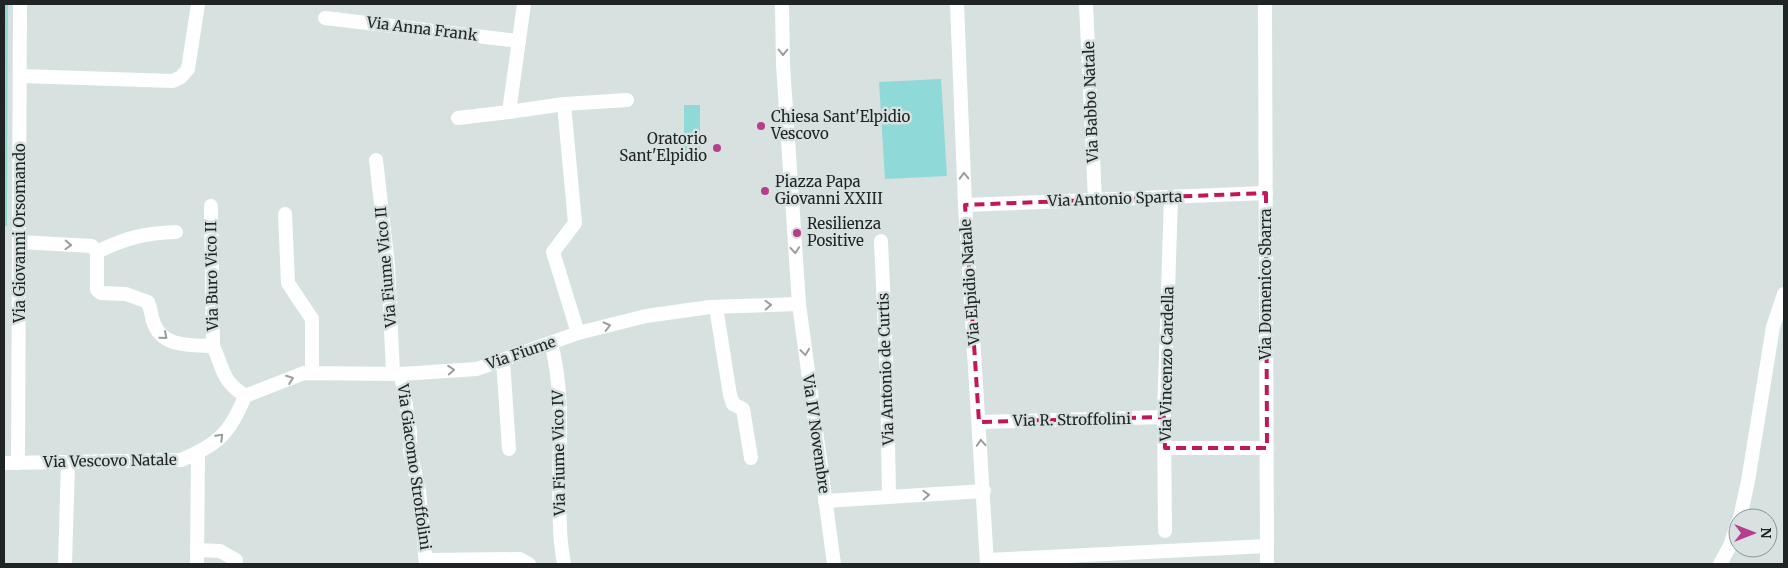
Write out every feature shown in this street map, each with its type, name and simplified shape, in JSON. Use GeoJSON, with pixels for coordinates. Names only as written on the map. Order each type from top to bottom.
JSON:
{"type":"FeatureCollection","features":[{"type":"Feature","properties":{"kind":"street","name":"Via Giovanni Orsomando"},"geometry":{"type":"LineString","coordinates":[[18,463],[20,4]]}},
{"type":"Feature","properties":{"kind":"street"},"geometry":{"type":"LineString","coordinates":[[21,76],[173,81],[181,77],[188,70],[198,4]]}},
{"type":"Feature","properties":{"kind":"street"},"geometry":{"type":"LineString","coordinates":[[509,112],[524,4]]}},
{"type":"Feature","properties":{"kind":"street","name":"Via IV Novembre"},"geometry":{"type":"LineString","coordinates":[[782,4],[783,64],[799,304],[834,564]]}},
{"type":"Feature","properties":{"kind":"street","name":"Via Elpidio Natale"},"geometry":{"type":"LineString","coordinates":[[957,4],[965,205],[987,562]]}},
{"type":"Feature","properties":{"kind":"street","name":"Via Babbo Natale"},"geometry":{"type":"LineString","coordinates":[[1086,4],[1095,200]]}},
{"type":"Feature","properties":{"kind":"street","name":"Via Domenico Sbarra"},"geometry":{"type":"LineString","coordinates":[[1266,4],[1267,564]]}},
{"type":"Feature","properties":{"kind":"street","name":"Via Anna Frank"},"geometry":{"type":"LineString","coordinates":[[325,18],[519,41]]}},
{"type":"Feature","properties":{"kind":"street"},"geometry":{"type":"LineString","coordinates":[[458,118],[564,104],[627,100]]}},
{"type":"Feature","properties":{"kind":"street"},"geometry":{"type":"LineString","coordinates":[[564,104],[575,223],[553,252],[578,333]]}},
{"type":"Feature","properties":{"kind":"street","name":"Via Fiume Vico II"},"geometry":{"type":"LineString","coordinates":[[376,160],[388,265],[397,374]]}},
{"type":"Feature","properties":{"kind":"street","name":"Via Antonio Sparta"},"geometry":{"type":"LineString","coordinates":[[965,205],[1266,192]]}},
{"type":"Feature","properties":{"kind":"street","name":"Via Vincenzo Cardella"},"geometry":{"type":"LineString","coordinates":[[1165,531],[1164,418],[1171,197]]}},
{"type":"Feature","properties":{"kind":"street","name":"Via Buro Vico II"},"geometry":{"type":"LineString","coordinates":[[211,206],[214,346],[222,373],[229,384],[245,396]]}},
{"type":"Feature","properties":{"kind":"street"},"geometry":{"type":"LineString","coordinates":[[284,214],[288,283],[312,319],[312,373]]}},
{"type":"Feature","properties":{"kind":"street"},"geometry":{"type":"LineString","coordinates":[[97,252],[118,241],[148,233],[176,232]]}},
{"type":"Feature","properties":{"kind":"street","name":"Via Antonio de Curtis"},"geometry":{"type":"LineString","coordinates":[[881,241],[887,378],[889,497]]}},
{"type":"Feature","properties":{"kind":"street"},"geometry":{"type":"LineString","coordinates":[[20,242],[92,246],[97,252],[97,290],[101,293],[126,294],[148,302],[153,322],[166,340],[176,344],[214,346]]}},
{"type":"Feature","properties":{"kind":"street"},"geometry":{"type":"LineString","coordinates":[[1742,508],[1773,327],[1784,294]]}},
{"type":"Feature","properties":{"kind":"street","name":"Via Fiume"},"geometry":{"type":"LineString","coordinates":[[245,396],[304,373],[397,374],[477,369],[578,333],[646,316],[716,306],[799,304]]}},
{"type":"Feature","properties":{"kind":"street"},"geometry":{"type":"LineString","coordinates":[[716,306],[730,395],[733,404],[742,409],[751,458]]}},
{"type":"Feature","properties":{"kind":"street","name":"Via Fiume Vico IV"},"geometry":{"type":"LineString","coordinates":[[551,343],[557,365],[560,422],[560,526],[564,564]]}},
{"type":"Feature","properties":{"kind":"street"},"geometry":{"type":"LineString","coordinates":[[503,360],[509,449]]}},
{"type":"Feature","properties":{"kind":"street","name":"Via Giacomo Stroffolini"},"geometry":{"type":"LineString","coordinates":[[397,374],[410,431],[410,451],[419,490],[426,562],[520,559],[529,564]]}},
{"type":"Feature","properties":{"kind":"street","name":"Via Vescovo Natale"},"geometry":{"type":"LineString","coordinates":[[4,463],[181,460],[208,449],[235,422],[245,396]]}},
{"type":"Feature","properties":{"kind":"street","name":"Via R. Stroffolini"},"geometry":{"type":"LineString","coordinates":[[979,422],[1164,418]]}},
{"type":"Feature","properties":{"kind":"street"},"geometry":{"type":"LineString","coordinates":[[1165,448],[1266,448]]}},
{"type":"Feature","properties":{"kind":"street"},"geometry":{"type":"LineString","coordinates":[[197,564],[198,453]]}},
{"type":"Feature","properties":{"kind":"street"},"geometry":{"type":"LineString","coordinates":[[65,564],[68,462]]}},
{"type":"Feature","properties":{"kind":"street"},"geometry":{"type":"LineString","coordinates":[[825,501],[984,491]]}},
{"type":"Feature","properties":{"kind":"street"},"geometry":{"type":"LineString","coordinates":[[987,562],[1144,558],[1267,546]]}},
{"type":"Feature","properties":{"kind":"street"},"geometry":{"type":"LineString","coordinates":[[197,550],[220,550],[236,560]]}},
{"type":"Feature","properties":{"kind":"street"},"geometry":{"type":"LineString","coordinates":[[1720,564],[1728,550]]}},
{"type":"Feature","properties":{"kind":"highlighted area"},"geometry":{"type":"Polygon","coordinates":[[[1266,193],[1267,448],[1165,448],[1164,417],[979,422],[965,205],[1266,193]]]}},
{"type":"Feature","properties":{"kind":"shaded area"},"geometry":{"type":"Polygon","coordinates":[[[4,4],[8,4],[7,226],[4,226],[4,4]]]}},
{"type":"Feature","properties":{"kind":"shaded area"},"geometry":{"type":"Polygon","coordinates":[[[941,79],[947,176],[885,179],[879,82],[941,79]]]}},
{"type":"Feature","properties":{"kind":"shaded area"},"geometry":{"type":"Polygon","coordinates":[[[684,105],[700,105],[700,156],[684,156],[684,105]]]}},
{"type":"Feature","properties":{"kind":"place","name":"Chiesa Sant'Elpidio Vescovo"},"geometry":{"type":"Point","coordinates":[761,126]}},
{"type":"Feature","properties":{"kind":"place","name":"Oratorio Sant'Elpidio"},"geometry":{"type":"Point","coordinates":[717,148]}},
{"type":"Feature","properties":{"kind":"place","name":"Piazza Papa Giovanni XXIII"},"geometry":{"type":"Point","coordinates":[765,191]}},
{"type":"Feature","properties":{"kind":"place","name":"Resilienza Positive"},"geometry":{"type":"Point","coordinates":[797,233]}}]}
